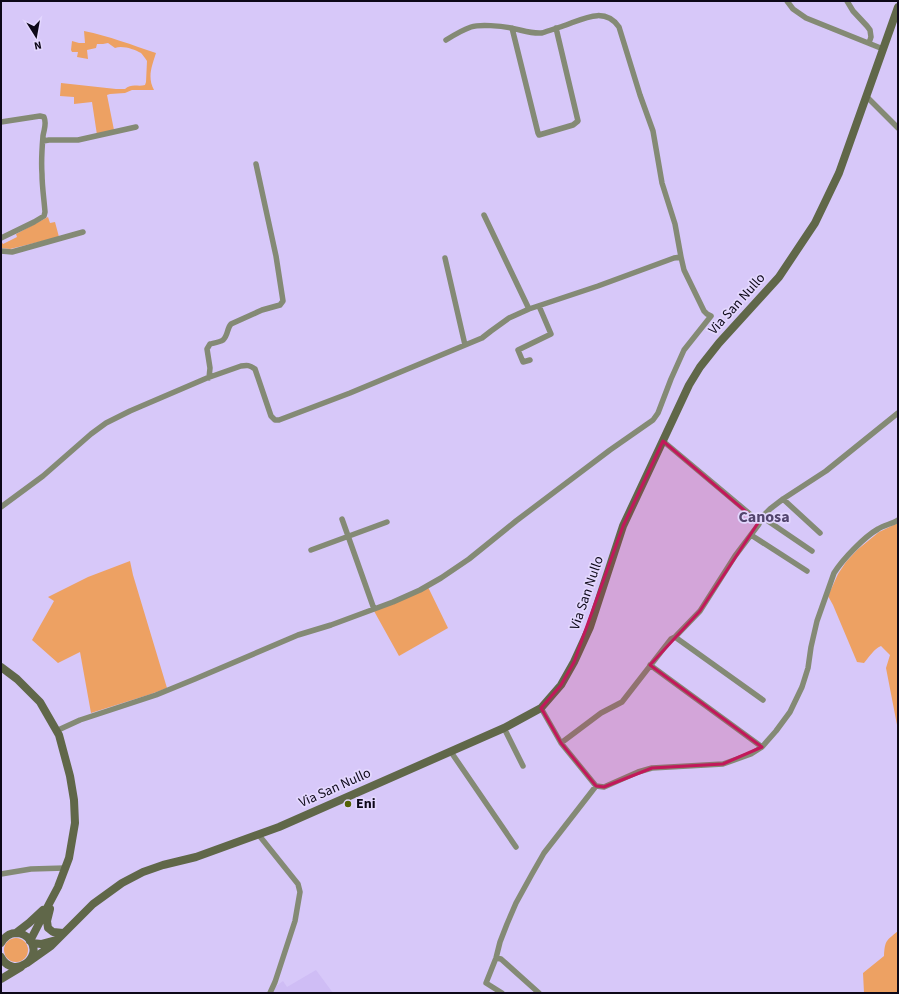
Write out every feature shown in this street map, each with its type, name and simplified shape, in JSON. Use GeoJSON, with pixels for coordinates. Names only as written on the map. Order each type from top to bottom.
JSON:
{"type":"FeatureCollection","features":[{"type":"Feature","properties":{"kind":"street"},"geometry":{"type":"LineString","coordinates":[[787,1],[793,9],[806,18],[883,49]]}},
{"type":"Feature","properties":{"kind":"street"},"geometry":{"type":"LineString","coordinates":[[847,1],[870,30],[871,37],[869,43]]}},
{"type":"Feature","properties":{"kind":"street","name":"Via San Nullo"},"geometry":{"type":"LineString","coordinates":[[1,979],[43,953],[93,904],[122,883],[143,872],[163,865],[196,857],[279,827],[504,728],[541,708],[561,685],[574,662],[590,627],[623,526],[689,385],[700,367],[719,342],[779,277],[815,223],[838,173],[898,7]]}},
{"type":"Feature","properties":{"kind":"street"},"geometry":{"type":"LineString","coordinates":[[56,731],[80,720],[156,695],[298,635],[331,625],[393,602],[420,590],[469,559],[546,498],[653,420],[658,413],[684,350],[711,316],[704,311],[686,275],[675,224],[662,183],[653,131],[619,27],[608,17],[598,15],[578,20],[542,33],[527,32],[502,26],[477,25],[470,27],[446,40]]}},
{"type":"Feature","properties":{"kind":"street"},"geometry":{"type":"LineString","coordinates":[[512,28],[539,135],[572,125],[578,121],[556,28]]}},
{"type":"Feature","properties":{"kind":"street"},"geometry":{"type":"LineString","coordinates":[[866,96],[898,128]]}},
{"type":"Feature","properties":{"kind":"street"},"geometry":{"type":"LineString","coordinates":[[1,122],[36,116],[44,117],[45,120],[42,173],[44,216],[1,238]]}},
{"type":"Feature","properties":{"kind":"street"},"geometry":{"type":"LineString","coordinates":[[43,141],[78,140],[136,127]]}},
{"type":"Feature","properties":{"kind":"street"},"geometry":{"type":"LineString","coordinates":[[208,378],[210,368],[207,350],[210,344],[223,340],[229,326],[232,324],[262,310],[280,305],[282,301],[276,256],[256,164]]}},
{"type":"Feature","properties":{"kind":"street"},"geometry":{"type":"LineString","coordinates":[[484,215],[529,309]]}},
{"type":"Feature","properties":{"kind":"street"},"geometry":{"type":"LineString","coordinates":[[1,251],[12,252],[83,232]]}},
{"type":"Feature","properties":{"kind":"street"},"geometry":{"type":"LineString","coordinates":[[1,507],[44,476],[91,434],[106,423],[130,411],[208,378],[241,366],[252,366],[255,369],[271,416],[275,420],[279,420],[329,402],[482,338],[509,318],[529,309],[681,256]]}},
{"type":"Feature","properties":{"kind":"street"},"geometry":{"type":"LineString","coordinates":[[445,258],[465,345]]}},
{"type":"Feature","properties":{"kind":"street"},"geometry":{"type":"LineString","coordinates":[[530,360],[523,362],[518,350],[551,334],[539,306]]}},
{"type":"Feature","properties":{"kind":"street"},"geometry":{"type":"LineString","coordinates":[[663,442],[755,520],[758,520],[783,499],[826,471],[898,413]]}},
{"type":"Feature","properties":{"kind":"street"},"geometry":{"type":"LineString","coordinates":[[783,499],[820,532]]}},
{"type":"Feature","properties":{"kind":"street"},"geometry":{"type":"LineString","coordinates":[[561,743],[601,713],[622,702],[671,639],[675,637],[700,611],[735,556],[759,524],[762,517]]}},
{"type":"Feature","properties":{"kind":"street"},"geometry":{"type":"LineString","coordinates":[[762,517],[812,551]]}},
{"type":"Feature","properties":{"kind":"street"},"geometry":{"type":"LineString","coordinates":[[342,519],[374,609]]}},
{"type":"Feature","properties":{"kind":"street"},"geometry":{"type":"LineString","coordinates":[[541,708],[561,743],[596,786],[604,787],[638,772],[652,768],[723,764],[751,754],[762,746],[776,731],[790,712],[802,687],[808,668],[817,621],[834,573],[850,554],[871,534],[879,528],[898,520]]}},
{"type":"Feature","properties":{"kind":"street"},"geometry":{"type":"LineString","coordinates":[[311,550],[387,522]]}},
{"type":"Feature","properties":{"kind":"street"},"geometry":{"type":"LineString","coordinates":[[751,535],[807,571]]}},
{"type":"Feature","properties":{"kind":"street"},"geometry":{"type":"LineString","coordinates":[[675,637],[763,700]]}},
{"type":"Feature","properties":{"kind":"street"},"geometry":{"type":"LineString","coordinates":[[650,665],[762,746]]}},
{"type":"Feature","properties":{"kind":"street"},"geometry":{"type":"LineString","coordinates":[[1,667],[18,679],[40,702],[59,735],[70,776],[74,800],[75,823],[69,858],[47,920],[48,928],[50,930],[53,932],[63,933]]}},
{"type":"Feature","properties":{"kind":"street"},"geometry":{"type":"LineString","coordinates":[[504,728],[523,766]]}},
{"type":"Feature","properties":{"kind":"street"},"geometry":{"type":"LineString","coordinates":[[451,752],[516,847]]}},
{"type":"Feature","properties":{"kind":"street"},"geometry":{"type":"LineString","coordinates":[[502,993],[486,983],[496,958],[500,942],[516,904],[544,853],[596,786]]}},
{"type":"Feature","properties":{"kind":"street"},"geometry":{"type":"LineString","coordinates":[[258,834],[298,884],[300,892],[295,921],[270,993]]}},
{"type":"Feature","properties":{"kind":"street"},"geometry":{"type":"LineString","coordinates":[[1,874],[31,869],[65,868]]}},
{"type":"Feature","properties":{"kind":"street"},"geometry":{"type":"LineString","coordinates":[[31,942],[48,904],[58,887]]}},
{"type":"Feature","properties":{"kind":"street"},"geometry":{"type":"LineString","coordinates":[[1,943],[6,936],[14,933],[29,923],[48,904]]}},
{"type":"Feature","properties":{"kind":"street"},"geometry":{"type":"LineString","coordinates":[[1,933],[14,933],[25,936],[31,942],[33,951],[30,960],[19,966],[10,966],[1,957]]}},
{"type":"Feature","properties":{"kind":"street"},"geometry":{"type":"LineString","coordinates":[[31,942],[41,944],[57,940]]}},
{"type":"Feature","properties":{"kind":"street"},"geometry":{"type":"LineString","coordinates":[[496,958],[501,959],[539,993]]}},
{"type":"Feature","properties":{"kind":"highlighted area"},"geometry":{"type":"Polygon","coordinates":[[[663,441],[757,521],[762,517],[700,611],[650,665],[762,747],[723,764],[652,768],[604,787],[596,786],[561,743],[541,708],[561,685],[574,662],[623,526],[663,441]]]}},
{"type":"Feature","properties":{"kind":"shaded area"},"geometry":{"type":"Polygon","coordinates":[[[84,31],[156,53],[151,76],[154,90],[132,90],[125,93],[107,95],[114,130],[97,135],[92,102],[74,104],[74,97],[60,96],[61,83],[116,89],[142,86],[145,85],[146,82],[147,61],[142,54],[132,49],[124,47],[115,48],[108,43],[97,44],[96,48],[87,50],[88,59],[77,57],[78,52],[72,52],[71,50],[72,41],[85,43],[84,31]]]}},
{"type":"Feature","properties":{"kind":"shaded area"},"geometry":{"type":"Polygon","coordinates":[[[48,217],[50,223],[55,222],[59,237],[10,249],[1,248],[1,241],[3,244],[17,237],[16,234],[48,217]]]}},
{"type":"Feature","properties":{"kind":"shaded area"},"geometry":{"type":"Polygon","coordinates":[[[898,523],[898,730],[886,668],[890,655],[881,646],[874,651],[864,663],[857,662],[828,596],[838,574],[857,550],[879,532],[898,523]]]}},
{"type":"Feature","properties":{"kind":"shaded area"},"geometry":{"type":"Polygon","coordinates":[[[130,561],[167,688],[91,713],[80,652],[58,663],[32,640],[54,601],[48,597],[88,577],[130,561]]]}},
{"type":"Feature","properties":{"kind":"shaded area"},"geometry":{"type":"Polygon","coordinates":[[[428,587],[448,628],[399,656],[374,611],[428,587]]]}},
{"type":"Feature","properties":{"kind":"shaded area"},"geometry":{"type":"Polygon","coordinates":[[[898,931],[898,993],[864,993],[863,973],[884,956],[887,941],[898,931]]]}},
{"type":"Feature","properties":{"kind":"shaded area"},"geometry":{"type":"Polygon","coordinates":[[[16,938],[24,942],[28,950],[24,958],[16,962],[8,958],[4,950],[8,942],[16,938]]]}},
{"type":"Feature","properties":{"kind":"shaded area"},"geometry":{"type":"Polygon","coordinates":[[[316,970],[333,993],[272,993],[275,987],[283,981],[287,987],[316,970]]]}},
{"type":"Feature","properties":{"kind":"place","name":"Eni"},"geometry":{"type":"Point","coordinates":[348,804]}},
{"type":"Feature","properties":{"kind":"district","name":"Canosa"},"geometry":{"type":"Point","coordinates":[764,517]}}]}
